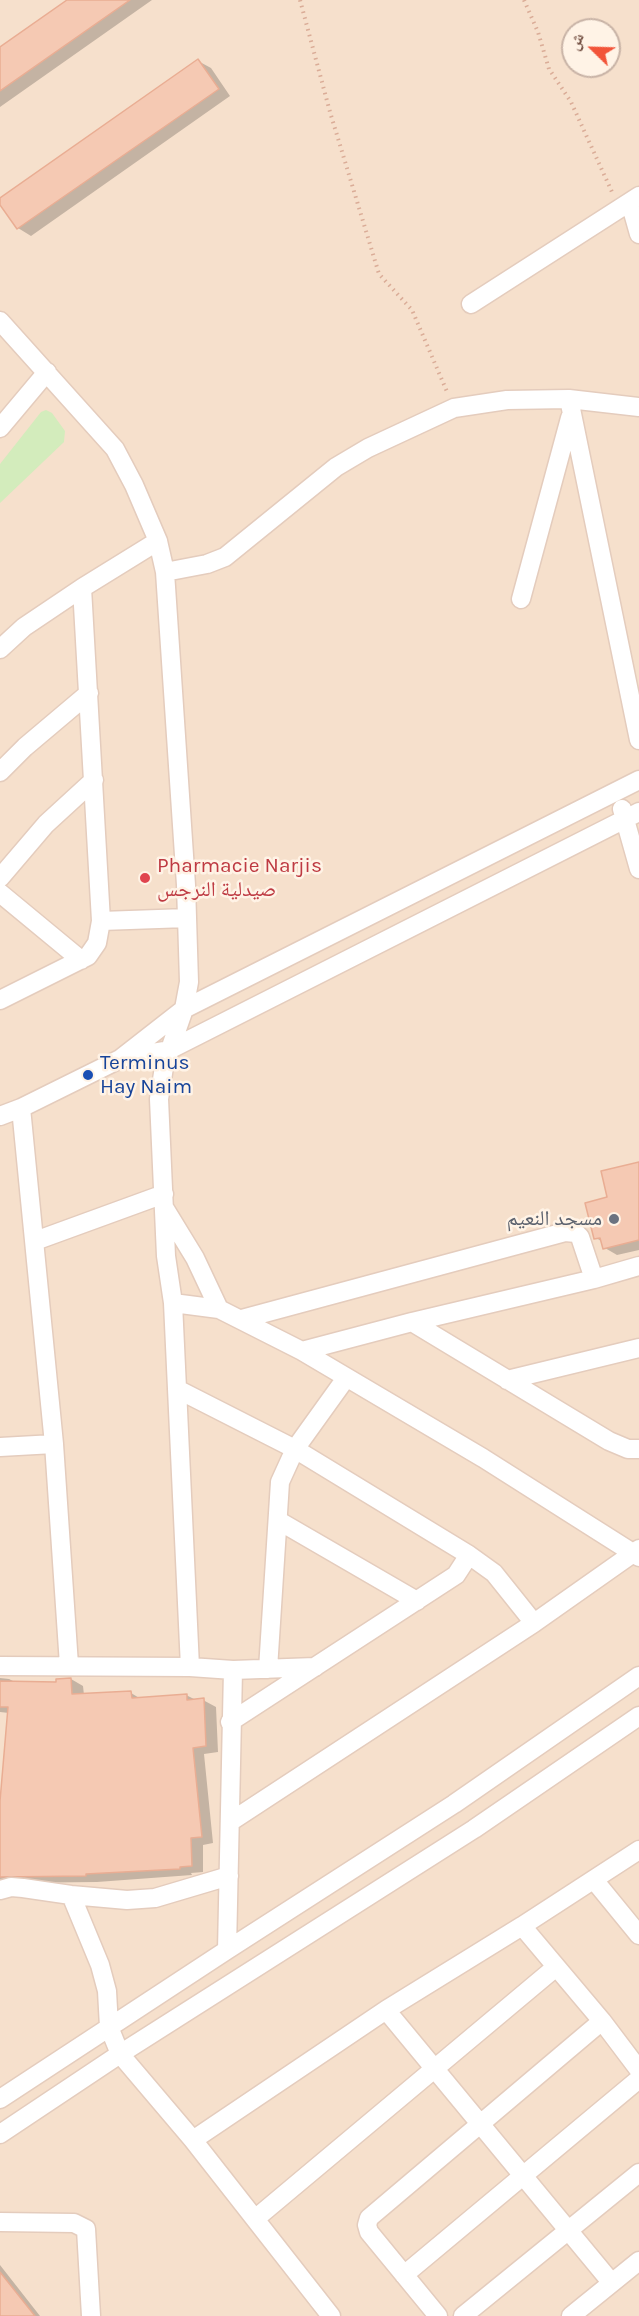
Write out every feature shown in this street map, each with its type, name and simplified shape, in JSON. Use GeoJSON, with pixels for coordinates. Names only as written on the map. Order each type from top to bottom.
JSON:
{"type":"FeatureCollection","features":[{"type":"Feature","properties":{"kind":"street"},"geometry":{"type":"LineString","coordinates":[[471,304],[630,203],[639,234]]}},
{"type":"Feature","properties":{"kind":"street"},"geometry":{"type":"LineString","coordinates":[[0,321],[116,449],[134,484],[158,541],[165,572],[189,982],[184,1009],[169,1050],[159,1100],[166,1256],[173,1303],[190,1667]]}},
{"type":"Feature","properties":{"kind":"street"},"geometry":{"type":"LineString","coordinates":[[0,428],[47,372]]}},
{"type":"Feature","properties":{"kind":"street"},"geometry":{"type":"LineString","coordinates":[[165,572],[207,564],[225,557],[336,467],[368,448],[454,408],[507,400],[570,406],[639,407]]}},
{"type":"Feature","properties":{"kind":"street"},"geometry":{"type":"LineString","coordinates":[[521,599],[570,406]]}},
{"type":"Feature","properties":{"kind":"street"},"geometry":{"type":"LineString","coordinates":[[570,406],[639,740]]}},
{"type":"Feature","properties":{"kind":"street"},"geometry":{"type":"LineString","coordinates":[[0,649],[24,627],[158,541]]}},
{"type":"Feature","properties":{"kind":"street"},"geometry":{"type":"LineString","coordinates":[[0,1000],[88,956],[97,943],[101,921],[82,588]]}},
{"type":"Feature","properties":{"kind":"street"},"geometry":{"type":"LineString","coordinates":[[0,772],[25,747],[89,693]]}},
{"type":"Feature","properties":{"kind":"street"},"geometry":{"type":"LineString","coordinates":[[0,878],[46,824],[94,780]]}},
{"type":"Feature","properties":{"kind":"street"},"geometry":{"type":"LineString","coordinates":[[0,1116],[120,1059],[184,1009],[639,780]]}},
{"type":"Feature","properties":{"kind":"street"},"geometry":{"type":"LineString","coordinates":[[617,793],[632,816],[639,869]]}},
{"type":"Feature","properties":{"kind":"street"},"geometry":{"type":"LineString","coordinates":[[120,1059],[169,1050],[632,816]]}},
{"type":"Feature","properties":{"kind":"street"},"geometry":{"type":"LineString","coordinates":[[0,893],[81,960]]}},
{"type":"Feature","properties":{"kind":"street"},"geometry":{"type":"LineString","coordinates":[[101,921],[187,918]]}},
{"type":"Feature","properties":{"kind":"street"},"geometry":{"type":"LineString","coordinates":[[21,1108],[54,1444],[69,1665]]}},
{"type":"Feature","properties":{"kind":"street"},"geometry":{"type":"LineString","coordinates":[[35,1241],[165,1201]]}},
{"type":"Feature","properties":{"kind":"street"},"geometry":{"type":"LineString","coordinates":[[165,1201],[219,1309]]}},
{"type":"Feature","properties":{"kind":"street"},"geometry":{"type":"LineString","coordinates":[[242,1319],[565,1232],[576,1233],[580,1237],[594,1279]]}},
{"type":"Feature","properties":{"kind":"street"},"geometry":{"type":"LineString","coordinates":[[302,1351],[639,1266]]}},
{"type":"Feature","properties":{"kind":"street"},"geometry":{"type":"LineString","coordinates":[[173,1303],[219,1309],[302,1351],[483,1458],[637,1553],[230,1822]]}},
{"type":"Feature","properties":{"kind":"street"},"geometry":{"type":"LineString","coordinates":[[412,1322],[609,1441],[628,1449],[639,1449]]}},
{"type":"Feature","properties":{"kind":"street"},"geometry":{"type":"LineString","coordinates":[[507,1380],[639,1348]]}},
{"type":"Feature","properties":{"kind":"street"},"geometry":{"type":"LineString","coordinates":[[268,1669],[280,1482],[295,1449],[346,1378]]}},
{"type":"Feature","properties":{"kind":"street"},"geometry":{"type":"LineString","coordinates":[[177,1389],[295,1449],[470,1555],[494,1573],[534,1623]]}},
{"type":"Feature","properties":{"kind":"street"},"geometry":{"type":"LineString","coordinates":[[0,1448],[54,1444]]}},
{"type":"Feature","properties":{"kind":"street"},"geometry":{"type":"LineString","coordinates":[[279,1521],[417,1601]]}},
{"type":"Feature","properties":{"kind":"street"},"geometry":{"type":"LineString","coordinates":[[230,1722],[456,1575],[470,1555]]}},
{"type":"Feature","properties":{"kind":"street"},"geometry":{"type":"LineString","coordinates":[[0,1666],[190,1667],[233,1670],[315,1667]]}},
{"type":"Feature","properties":{"kind":"street"},"geometry":{"type":"LineString","coordinates":[[226,1950],[233,1670]]}},
{"type":"Feature","properties":{"kind":"street"},"geometry":{"type":"LineString","coordinates":[[0,2099],[226,1950],[454,1804],[639,1676]]}},
{"type":"Feature","properties":{"kind":"street"},"geometry":{"type":"LineString","coordinates":[[0,2134],[120,2054],[474,1829],[639,1716]]}},
{"type":"Feature","properties":{"kind":"street"},"geometry":{"type":"LineString","coordinates":[[193,2140],[386,2010],[639,1850]]}},
{"type":"Feature","properties":{"kind":"street"},"geometry":{"type":"LineString","coordinates":[[0,1890],[23,1888],[127,1900],[155,1898],[229,1876]]}},
{"type":"Feature","properties":{"kind":"street"},"geometry":{"type":"LineString","coordinates":[[594,1880],[639,1935]]}},
{"type":"Feature","properties":{"kind":"street"},"geometry":{"type":"LineString","coordinates":[[71,1895],[100,1965],[107,1991],[109,2027],[120,2054],[193,2140],[331,2316]]}},
{"type":"Feature","properties":{"kind":"street"},"geometry":{"type":"LineString","coordinates":[[522,1926],[602,2022],[632,2046],[639,2070]]}},
{"type":"Feature","properties":{"kind":"street"},"geometry":{"type":"LineString","coordinates":[[255,2219],[556,1968]]}},
{"type":"Feature","properties":{"kind":"street"},"geometry":{"type":"LineString","coordinates":[[386,2010],[611,2282]]}},
{"type":"Feature","properties":{"kind":"street"},"geometry":{"type":"LineString","coordinates":[[438,2316],[369,2232],[367,2225],[369,2218],[602,2022]]}},
{"type":"Feature","properties":{"kind":"street"},"geometry":{"type":"LineString","coordinates":[[404,2275],[639,2079]]}},
{"type":"Feature","properties":{"kind":"street"},"geometry":{"type":"LineString","coordinates":[[463,2316],[639,2173]]}},
{"type":"Feature","properties":{"kind":"street"},"geometry":{"type":"LineString","coordinates":[[0,2222],[74,2223],[86,2229],[91,2316]]}},
{"type":"Feature","properties":{"kind":"street"},"geometry":{"type":"LineString","coordinates":[[572,2316],[639,2261]]}},
{"type":"Feature","properties":{"kind":"path"},"geometry":{"type":"LineString","coordinates":[[300,0],[333,123],[379,274],[412,310],[454,408]]}},
{"type":"Feature","properties":{"kind":"path"},"geometry":{"type":"LineString","coordinates":[[524,0],[538,32],[549,69],[630,203]]}},
{"type":"Feature","properties":{"kind":"shaded area"},"geometry":{"type":"Polygon","coordinates":[[[0,0],[639,0],[639,2316],[0,2316],[0,0]]]}},
{"type":"Feature","properties":{"kind":"green space"},"geometry":{"type":"Polygon","coordinates":[[[46,410],[52,413],[65,431],[64,442],[0,503],[0,464],[41,412],[46,410]]]}},
{"type":"Feature","properties":{"kind":"building"},"geometry":{"type":"Polygon","coordinates":[[[67,0],[130,0],[0,91],[0,47],[67,0]]]}},
{"type":"Feature","properties":{"kind":"building"},"geometry":{"type":"Polygon","coordinates":[[[198,59],[219,89],[17,229],[0,205],[0,198],[198,59]]]}},
{"type":"Feature","properties":{"kind":"building","name":"مسجد النعيم"},"geometry":{"type":"Polygon","coordinates":[[[639,1162],[639,1240],[603,1249],[600,1238],[594,1239],[585,1203],[607,1197],[601,1171],[639,1162]]]}},
{"type":"Feature","properties":{"kind":"building"},"geometry":{"type":"Polygon","coordinates":[[[71,1678],[72,1694],[131,1691],[132,1698],[187,1694],[187,1700],[204,1698],[206,1746],[193,1748],[202,1837],[191,1838],[192,1866],[180,1867],[180,1869],[86,1874],[86,1876],[0,1877],[0,1801],[8,1707],[0,1707],[0,1681],[56,1682],[56,1679],[71,1678]]]}},
{"type":"Feature","properties":{"kind":"building"},"geometry":{"type":"Polygon","coordinates":[[[0,2272],[35,2316],[0,2316],[0,2272]]]}},
{"type":"Feature","properties":{"kind":"place","name":"Pharmacie Narjis صيدلية النرجس"},"geometry":{"type":"Point","coordinates":[145,878]}},
{"type":"Feature","properties":{"kind":"place","name":"Terminus Hay Naim"},"geometry":{"type":"Point","coordinates":[88,1075]}},
{"type":"Feature","properties":{"kind":"place","name":"مسجد النعيم"},"geometry":{"type":"Point","coordinates":[614,1219]}}]}
